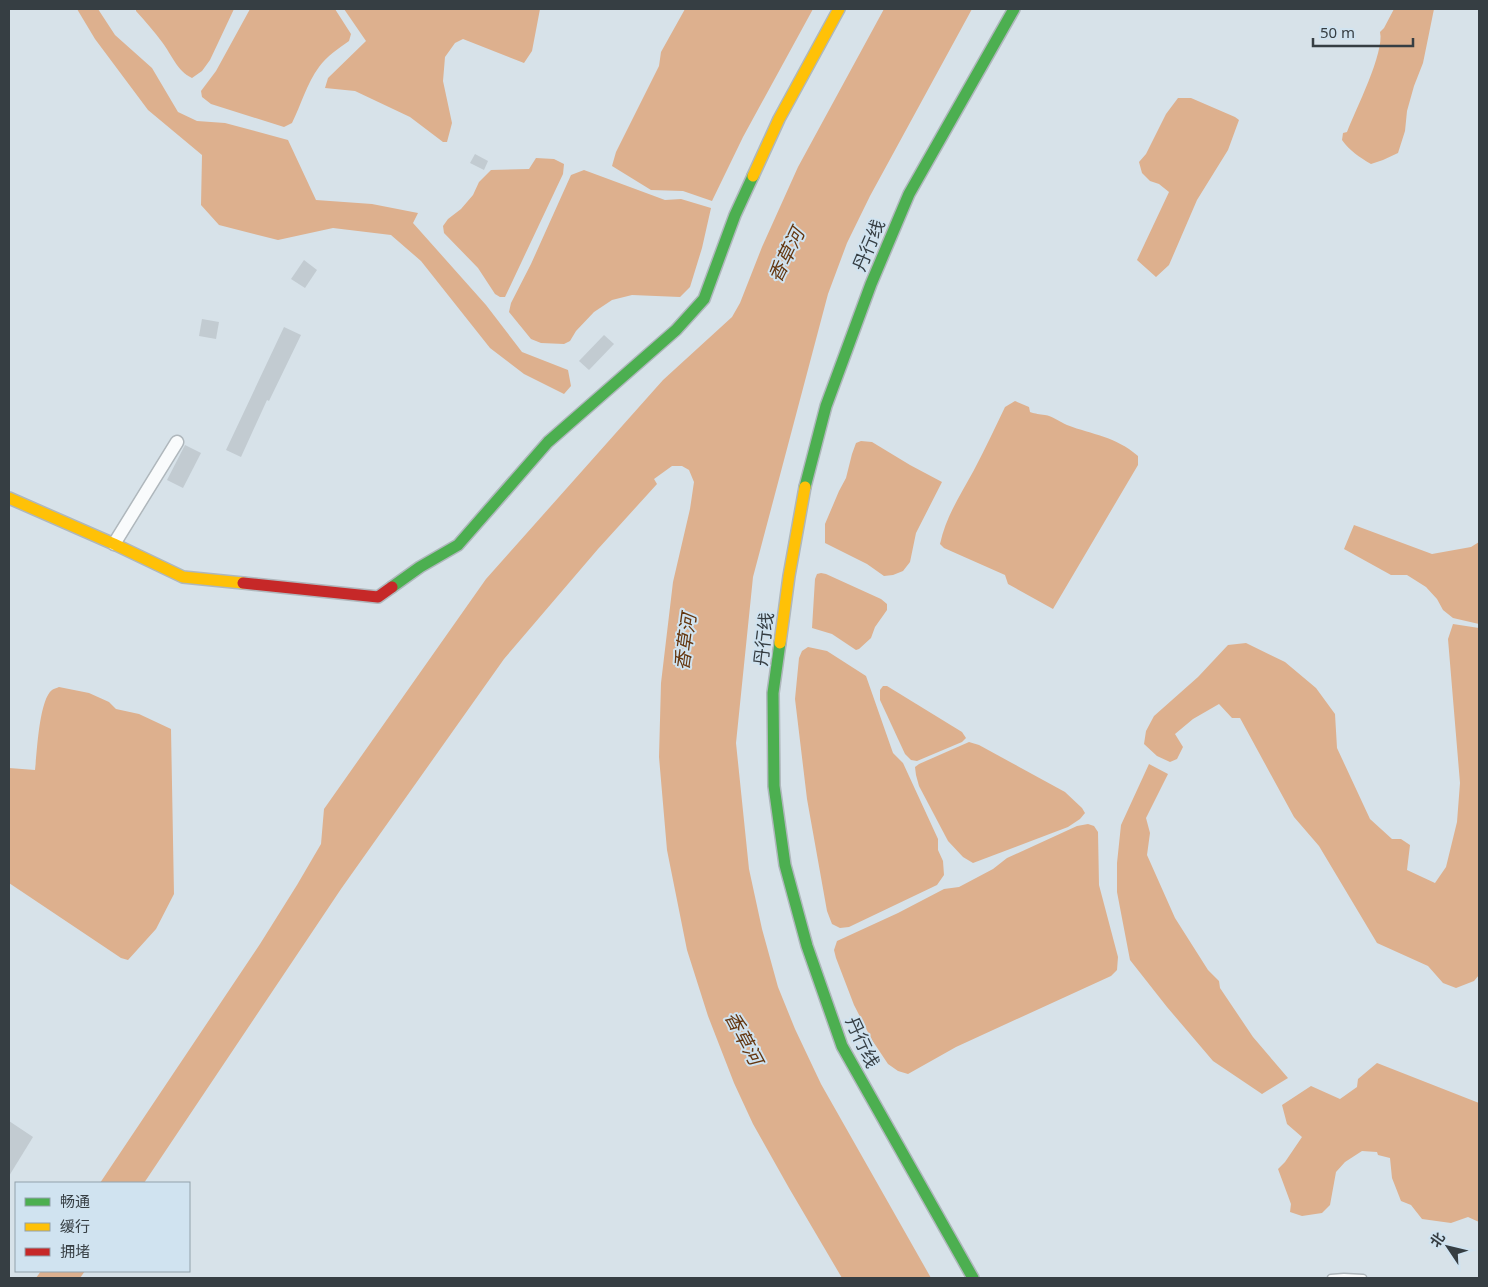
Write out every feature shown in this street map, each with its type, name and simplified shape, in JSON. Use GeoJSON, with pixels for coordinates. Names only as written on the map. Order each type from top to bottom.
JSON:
{"type":"FeatureCollection","features":[{"type":"Feature","properties":{"kind":"main road"},"geometry":{"type":"LineString","coordinates":[[9,498],[114,544],[183,577],[378,597],[458,545],[548,442],[676,330],[704,299],[735,215],[775,128],[839,9]]}},
{"type":"Feature","properties":{"kind":"main road","name":"丹行线"},"geometry":{"type":"LineString","coordinates":[[973,1278],[842,1046],[807,946],[785,865],[774,786],[773,693],[789,576],[804,489],[826,406],[871,284],[909,194],[1014,9]]}},
{"type":"Feature","properties":{"kind":"street"},"geometry":{"type":"LineString","coordinates":[[114,544],[176,442]]}},
{"type":"Feature","properties":{"kind":"lane"},"geometry":{"type":"LineString","coordinates":[[1332,1278],[1363,1278]]}},
{"type":"Feature","properties":{"kind":"water"},"geometry":{"type":"Polygon","coordinates":[[[77,9],[98,9],[115,35],[152,68],[178,112],[197,121],[225,123],[288,140],[316,200],[372,204],[418,213],[413,223],[486,305],[522,352],[568,370],[571,386],[564,394],[524,374],[490,348],[421,261],[391,235],[333,228],[278,240],[219,225],[201,205],[202,155],[148,110],[95,39],[77,9]]]}},
{"type":"Feature","properties":{"kind":"water"},"geometry":{"type":"Polygon","coordinates":[[[136,9],[234,9],[210,60],[202,71],[192,78],[182,71],[136,9]]]}},
{"type":"Feature","properties":{"kind":"water"},"geometry":{"type":"Polygon","coordinates":[[[250,9],[335,9],[351,34],[349,41],[329,56],[319,67],[292,123],[284,127],[211,104],[202,97],[201,91],[216,71],[250,9]]]}},
{"type":"Feature","properties":{"kind":"water"},"geometry":{"type":"Polygon","coordinates":[[[344,9],[540,9],[532,51],[524,63],[463,39],[455,43],[445,57],[443,81],[452,123],[447,142],[443,142],[410,117],[355,91],[325,88],[328,78],[366,41],[344,9]]]}},
{"type":"Feature","properties":{"kind":"water"},"geometry":{"type":"Polygon","coordinates":[[[685,9],[813,9],[743,137],[712,201],[683,191],[651,190],[612,166],[616,152],[659,66],[661,52],[685,9]]]}},
{"type":"Feature","properties":{"kind":"water","name":"香草河"},"geometry":{"type":"Polygon","coordinates":[[[884,9],[972,9],[870,196],[847,243],[828,294],[753,577],[736,743],[749,869],[762,929],[778,987],[821,1084],[931,1278],[842,1278],[753,1124],[734,1083],[708,1016],[687,950],[667,850],[659,757],[661,683],[673,582],[690,509],[694,482],[689,470],[682,466],[672,466],[654,479],[657,484],[598,549],[504,659],[341,889],[145,1182],[101,1182],[260,944],[297,885],[321,844],[324,809],[486,579],[663,380],[732,317],[740,303],[762,247],[798,167],[884,9]]]}},
{"type":"Feature","properties":{"kind":"water"},"geometry":{"type":"Polygon","coordinates":[[[1394,9],[1434,9],[1423,63],[1407,111],[1405,131],[1398,153],[1371,164],[1345,144],[1342,140],[1343,133],[1347,132],[1374,67],[1378,53],[1380,32],[1394,9]]]}},
{"type":"Feature","properties":{"kind":"water"},"geometry":{"type":"Polygon","coordinates":[[[1178,98],[1191,98],[1239,120],[1228,150],[1197,200],[1169,265],[1156,277],[1137,260],[1169,192],[1159,184],[1150,181],[1142,173],[1139,162],[1146,154],[1166,114],[1178,98]]]}},
{"type":"Feature","properties":{"kind":"water"},"geometry":{"type":"Polygon","coordinates":[[[536,158],[554,159],[564,164],[563,174],[505,297],[500,297],[495,294],[478,268],[444,233],[443,226],[473,195],[479,182],[491,170],[529,169],[536,158]]]}},
{"type":"Feature","properties":{"kind":"water"},"geometry":{"type":"Polygon","coordinates":[[[584,170],[665,200],[681,199],[711,208],[702,248],[690,287],[680,297],[632,295],[612,300],[594,312],[576,331],[570,341],[564,344],[541,343],[531,339],[509,312],[511,303],[531,264],[571,175],[584,170]]]}},
{"type":"Feature","properties":{"kind":"water"},"geometry":{"type":"Polygon","coordinates":[[[1015,401],[1029,407],[1030,412],[1048,416],[1067,425],[1121,444],[1138,456],[1138,465],[1053,609],[1008,584],[1005,575],[944,548],[940,544],[950,515],[1005,407],[1015,401]]]}},
{"type":"Feature","properties":{"kind":"water"},"geometry":{"type":"Polygon","coordinates":[[[861,441],[872,442],[942,482],[916,533],[910,562],[903,571],[893,575],[884,576],[867,564],[825,543],[825,524],[846,478],[856,443],[861,441]]]}},
{"type":"Feature","properties":{"kind":"water"},"geometry":{"type":"Polygon","coordinates":[[[1354,525],[1432,554],[1471,547],[1479,542],[1479,624],[1453,618],[1443,610],[1437,599],[1426,587],[1407,575],[1391,575],[1344,549],[1354,525]]]}},
{"type":"Feature","properties":{"kind":"water"},"geometry":{"type":"Polygon","coordinates":[[[821,573],[881,599],[887,604],[887,610],[875,627],[871,638],[859,649],[856,650],[832,634],[812,628],[815,579],[817,574],[821,573]]]}},
{"type":"Feature","properties":{"kind":"water"},"geometry":{"type":"Polygon","coordinates":[[[1453,624],[1479,628],[1479,975],[1474,981],[1456,988],[1443,983],[1428,966],[1377,943],[1319,846],[1294,817],[1240,718],[1232,718],[1219,704],[1193,719],[1175,734],[1183,747],[1177,759],[1170,762],[1157,756],[1144,744],[1146,731],[1154,716],[1198,677],[1228,645],[1246,643],[1285,662],[1316,688],[1335,714],[1337,748],[1370,819],[1392,839],[1401,839],[1410,845],[1407,870],[1435,883],[1446,867],[1457,822],[1460,783],[1448,639],[1453,624]]]}},
{"type":"Feature","properties":{"kind":"water"},"geometry":{"type":"Polygon","coordinates":[[[808,647],[827,651],[866,676],[893,753],[903,763],[938,839],[938,850],[943,861],[944,875],[937,885],[849,927],[840,928],[832,924],[827,911],[807,799],[795,699],[799,658],[802,651],[808,647]]]}},
{"type":"Feature","properties":{"kind":"water"},"geometry":{"type":"Polygon","coordinates":[[[883,686],[887,686],[962,732],[966,738],[962,742],[917,761],[911,760],[905,754],[880,700],[880,690],[883,686]]]}},
{"type":"Feature","properties":{"kind":"water"},"geometry":{"type":"Polygon","coordinates":[[[59,687],[89,693],[109,702],[116,709],[139,714],[171,729],[174,894],[156,929],[128,960],[121,958],[9,883],[9,768],[35,770],[39,727],[44,704],[52,690],[59,687]]]}},
{"type":"Feature","properties":{"kind":"water"},"geometry":{"type":"Polygon","coordinates":[[[969,742],[979,745],[1065,792],[1085,813],[1068,827],[973,863],[963,857],[948,841],[919,786],[915,767],[969,742]]]}},
{"type":"Feature","properties":{"kind":"water"},"geometry":{"type":"Polygon","coordinates":[[[1149,764],[1168,774],[1146,818],[1150,833],[1147,855],[1175,918],[1208,970],[1219,981],[1220,988],[1253,1037],[1288,1078],[1262,1094],[1213,1061],[1130,960],[1117,892],[1117,863],[1121,825],[1149,764]]]}},
{"type":"Feature","properties":{"kind":"water"},"geometry":{"type":"Polygon","coordinates":[[[1088,824],[1094,826],[1098,832],[1099,885],[1118,957],[1117,970],[1111,976],[956,1047],[908,1074],[898,1071],[888,1064],[872,1040],[854,1005],[836,958],[834,950],[837,941],[944,889],[959,887],[993,869],[1007,858],[1077,826],[1088,824]]]}},
{"type":"Feature","properties":{"kind":"water"},"geometry":{"type":"Polygon","coordinates":[[[1377,1063],[1479,1103],[1479,1222],[1468,1217],[1451,1223],[1422,1219],[1411,1205],[1401,1201],[1392,1178],[1390,1158],[1378,1155],[1377,1152],[1362,1151],[1345,1162],[1336,1172],[1330,1205],[1322,1213],[1302,1216],[1290,1212],[1291,1204],[1278,1169],[1302,1137],[1287,1124],[1282,1105],[1311,1086],[1340,1099],[1357,1087],[1358,1079],[1377,1063]]]}},
{"type":"Feature","properties":{"kind":"water"},"geometry":{"type":"Polygon","coordinates":[[[40,1272],[84,1272],[80,1278],[36,1278],[40,1272]]]}},
{"type":"Feature","properties":{"kind":"building"},"geometry":{"type":"Polygon","coordinates":[[[475,154],[488,161],[484,170],[470,163],[475,154]]]}},
{"type":"Feature","properties":{"kind":"building"},"geometry":{"type":"Polygon","coordinates":[[[304,260],[317,270],[305,288],[291,279],[304,260]]]}},
{"type":"Feature","properties":{"kind":"building"},"geometry":{"type":"Polygon","coordinates":[[[202,319],[219,322],[216,339],[199,336],[202,319]]]}},
{"type":"Feature","properties":{"kind":"building"},"geometry":{"type":"Polygon","coordinates":[[[284,327],[301,335],[269,401],[267,400],[241,457],[226,450],[284,327]]]}},
{"type":"Feature","properties":{"kind":"building"},"geometry":{"type":"Polygon","coordinates":[[[604,335],[614,344],[589,370],[579,361],[604,335]]]}},
{"type":"Feature","properties":{"kind":"building"},"geometry":{"type":"Polygon","coordinates":[[[185,445],[201,453],[183,488],[167,480],[185,445]]]}},
{"type":"Feature","properties":{"kind":"building"},"geometry":{"type":"Polygon","coordinates":[[[9,1121],[33,1137],[9,1176],[9,1121]]]}},
{"type":"Feature","properties":{"kind":"traffic: fast"},"geometry":{"type":"LineString","coordinates":[[805,487],[826,406],[871,284],[909,194],[1014,9]]}},
{"type":"Feature","properties":{"kind":"traffic: fast"},"geometry":{"type":"LineString","coordinates":[[392,587],[420,567],[458,545],[548,442],[676,330],[704,299],[735,215],[753,176]]}},
{"type":"Feature","properties":{"kind":"traffic: fast"},"geometry":{"type":"LineString","coordinates":[[780,643],[773,693],[774,786],[785,865],[807,946],[842,1046],[973,1278]]}},
{"type":"Feature","properties":{"kind":"traffic: slow"},"geometry":{"type":"LineString","coordinates":[[753,176],[779,119],[839,9]]}},
{"type":"Feature","properties":{"kind":"traffic: slow"},"geometry":{"type":"LineString","coordinates":[[780,643],[789,576],[805,487]]}},
{"type":"Feature","properties":{"kind":"traffic: slow"},"geometry":{"type":"LineString","coordinates":[[9,498],[114,544],[183,577],[243,583]]}},
{"type":"Feature","properties":{"kind":"traffic: jam"},"geometry":{"type":"LineString","coordinates":[[243,583],[378,597],[392,587]]}}]}
